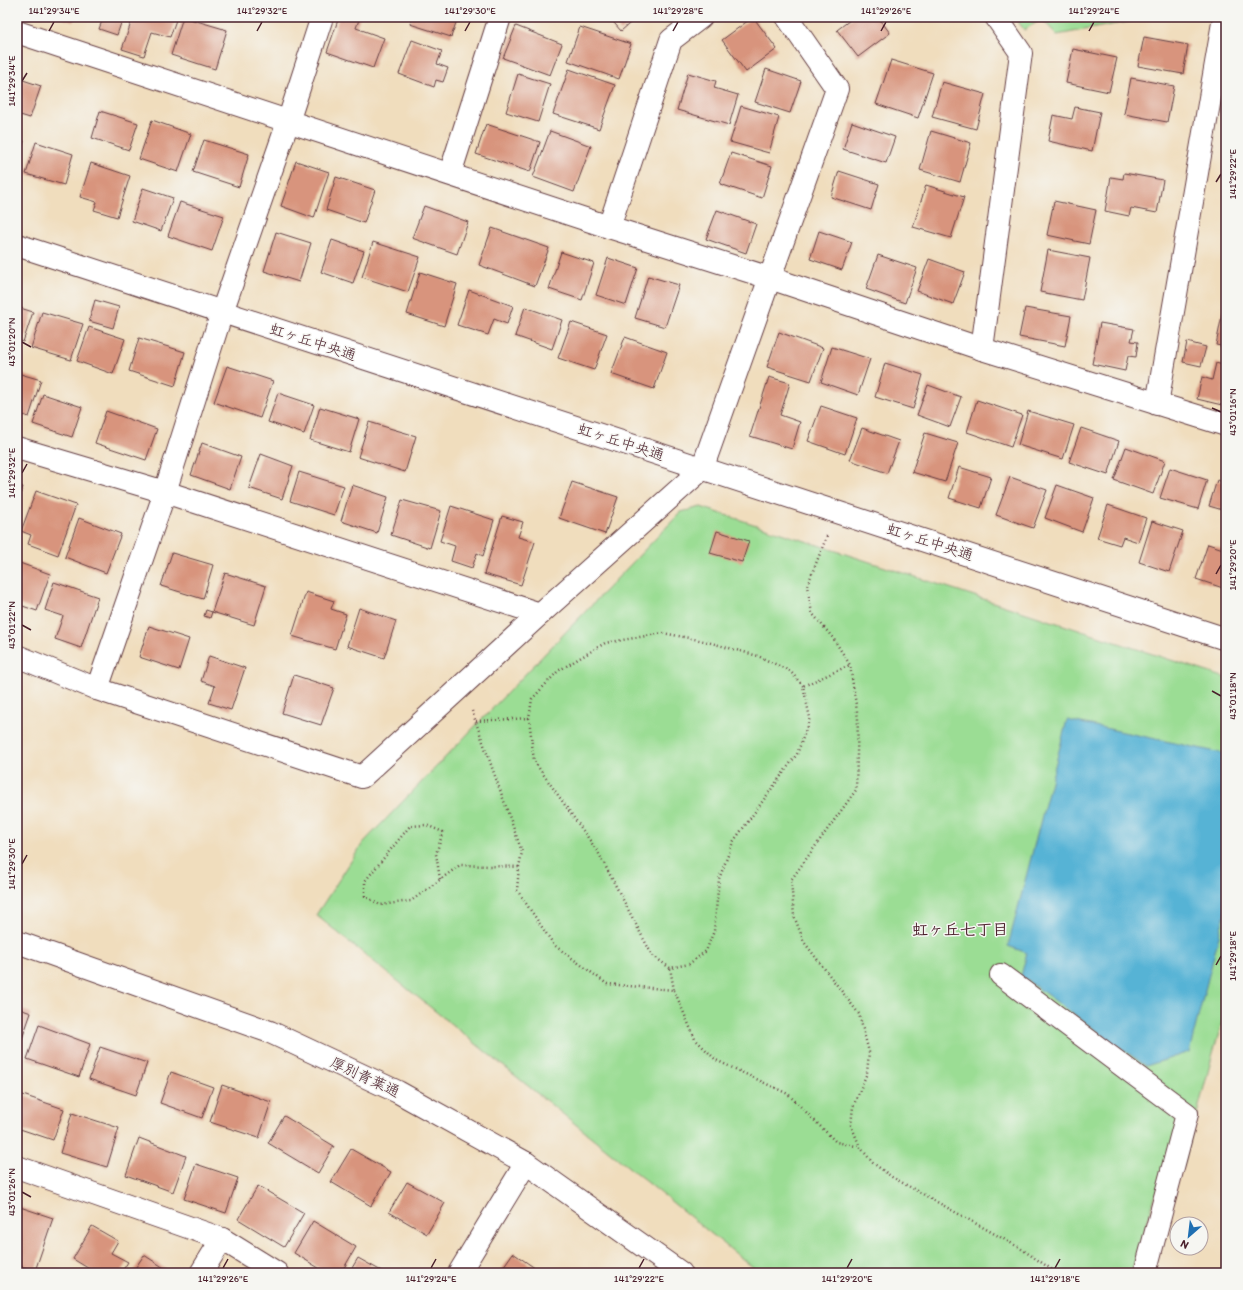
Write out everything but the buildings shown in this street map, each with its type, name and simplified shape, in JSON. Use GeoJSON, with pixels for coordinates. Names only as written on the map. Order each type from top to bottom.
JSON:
{"type":"FeatureCollection","features":[{"type":"Feature","properties":{"kind":"street"},"geometry":{"type":"LineString","coordinates":[[97,689],[165,492],[222,312],[288,122],[322,17]]}},
{"type":"Feature","properties":{"kind":"street"},"geometry":{"type":"LineString","coordinates":[[450,174],[500,17]]}},
{"type":"Feature","properties":{"kind":"street"},"geometry":{"type":"LineString","coordinates":[[609,227],[671,40],[701,17]]}},
{"type":"Feature","properties":{"kind":"street"},"geometry":{"type":"LineString","coordinates":[[17,656],[97,689],[362,777],[540,614],[702,469],[837,89],[786,17]]}},
{"type":"Feature","properties":{"kind":"street"},"geometry":{"type":"LineString","coordinates":[[982,349],[1021,53],[996,17]]}},
{"type":"Feature","properties":{"kind":"street"},"geometry":{"type":"LineString","coordinates":[[1157,404],[1224,17]]}},
{"type":"Feature","properties":{"kind":"street"},"geometry":{"type":"LineString","coordinates":[[17,32],[609,227],[770,278],[982,349],[1226,425]]}},
{"type":"Feature","properties":{"kind":"street","name":"虹ヶ丘中央通"},"geometry":{"type":"LineString","coordinates":[[17,245],[1226,639]]}},
{"type":"Feature","properties":{"kind":"street"},"geometry":{"type":"LineString","coordinates":[[17,448],[165,492],[540,614]]}},
{"type":"Feature","properties":{"kind":"street","name":"厚別青葉通"},"geometry":{"type":"LineString","coordinates":[[17,942],[270,1032],[398,1092],[526,1163],[681,1273]]}},
{"type":"Feature","properties":{"kind":"street"},"geometry":{"type":"LineString","coordinates":[[1001,975],[1187,1114],[1145,1273]]}},
{"type":"Feature","properties":{"kind":"street"},"geometry":{"type":"LineString","coordinates":[[459,1273],[526,1163]]}},
{"type":"Feature","properties":{"kind":"street"},"geometry":{"type":"LineString","coordinates":[[17,1167],[222,1239],[277,1273]]}},
{"type":"Feature","properties":{"kind":"street"},"geometry":{"type":"LineString","coordinates":[[201,1273],[222,1239]]}},
{"type":"Feature","properties":{"kind":"path"},"geometry":{"type":"LineString","coordinates":[[836,512],[807,586],[812,613],[833,638],[850,666],[858,718],[856,790],[791,880],[794,916],[804,942],[859,1014],[869,1052],[867,1073],[853,1108],[851,1125],[860,1147],[873,1163],[892,1177],[1020,1248],[1057,1273]]}},
{"type":"Feature","properties":{"kind":"path"},"geometry":{"type":"LineString","coordinates":[[670,968],[688,964],[706,951],[714,932],[719,879],[733,842],[797,754],[810,718],[803,686],[790,671],[758,656],[704,641],[663,633],[605,643],[558,671],[532,698],[529,718],[534,761],[598,852],[652,955],[670,968],[674,990],[695,1039],[716,1060],[788,1094],[836,1142],[860,1147]]}},
{"type":"Feature","properties":{"kind":"path"},"geometry":{"type":"LineString","coordinates":[[803,686],[850,666]]}},
{"type":"Feature","properties":{"kind":"path"},"geometry":{"type":"LineString","coordinates":[[462,687],[476,721],[522,852],[517,890],[554,945],[607,984],[674,990]]}},
{"type":"Feature","properties":{"kind":"path"},"geometry":{"type":"LineString","coordinates":[[476,721],[529,718]]}},
{"type":"Feature","properties":{"kind":"path"},"geometry":{"type":"LineString","coordinates":[[440,879],[436,854],[443,832],[426,825],[410,826],[365,880],[365,896],[380,905],[411,901],[460,865],[519,867]]}},
{"type":"Feature","properties":{"kind":"green space"},"geometry":{"type":"Polygon","coordinates":[[[1015,17],[1154,17],[1057,35],[1042,19],[1024,30],[1015,17]]]}},
{"type":"Feature","properties":{"kind":"green space"},"geometry":{"type":"Polygon","coordinates":[[[701,507],[1226,678],[1226,1009],[1183,1167],[1166,1162],[1131,1273],[760,1273],[316,915],[363,843],[681,512],[701,507]]]}},
{"type":"Feature","properties":{"kind":"water"},"geometry":{"type":"Polygon","coordinates":[[[1067,720],[1226,754],[1226,909],[1189,1052],[1146,1066],[1021,976],[1027,953],[1008,946],[1067,720]]]}},
{"type":"Feature","properties":{"kind":"district","name":"虹ヶ丘七丁目"},"geometry":{"type":"Point","coordinates":[960,929]}}]}
